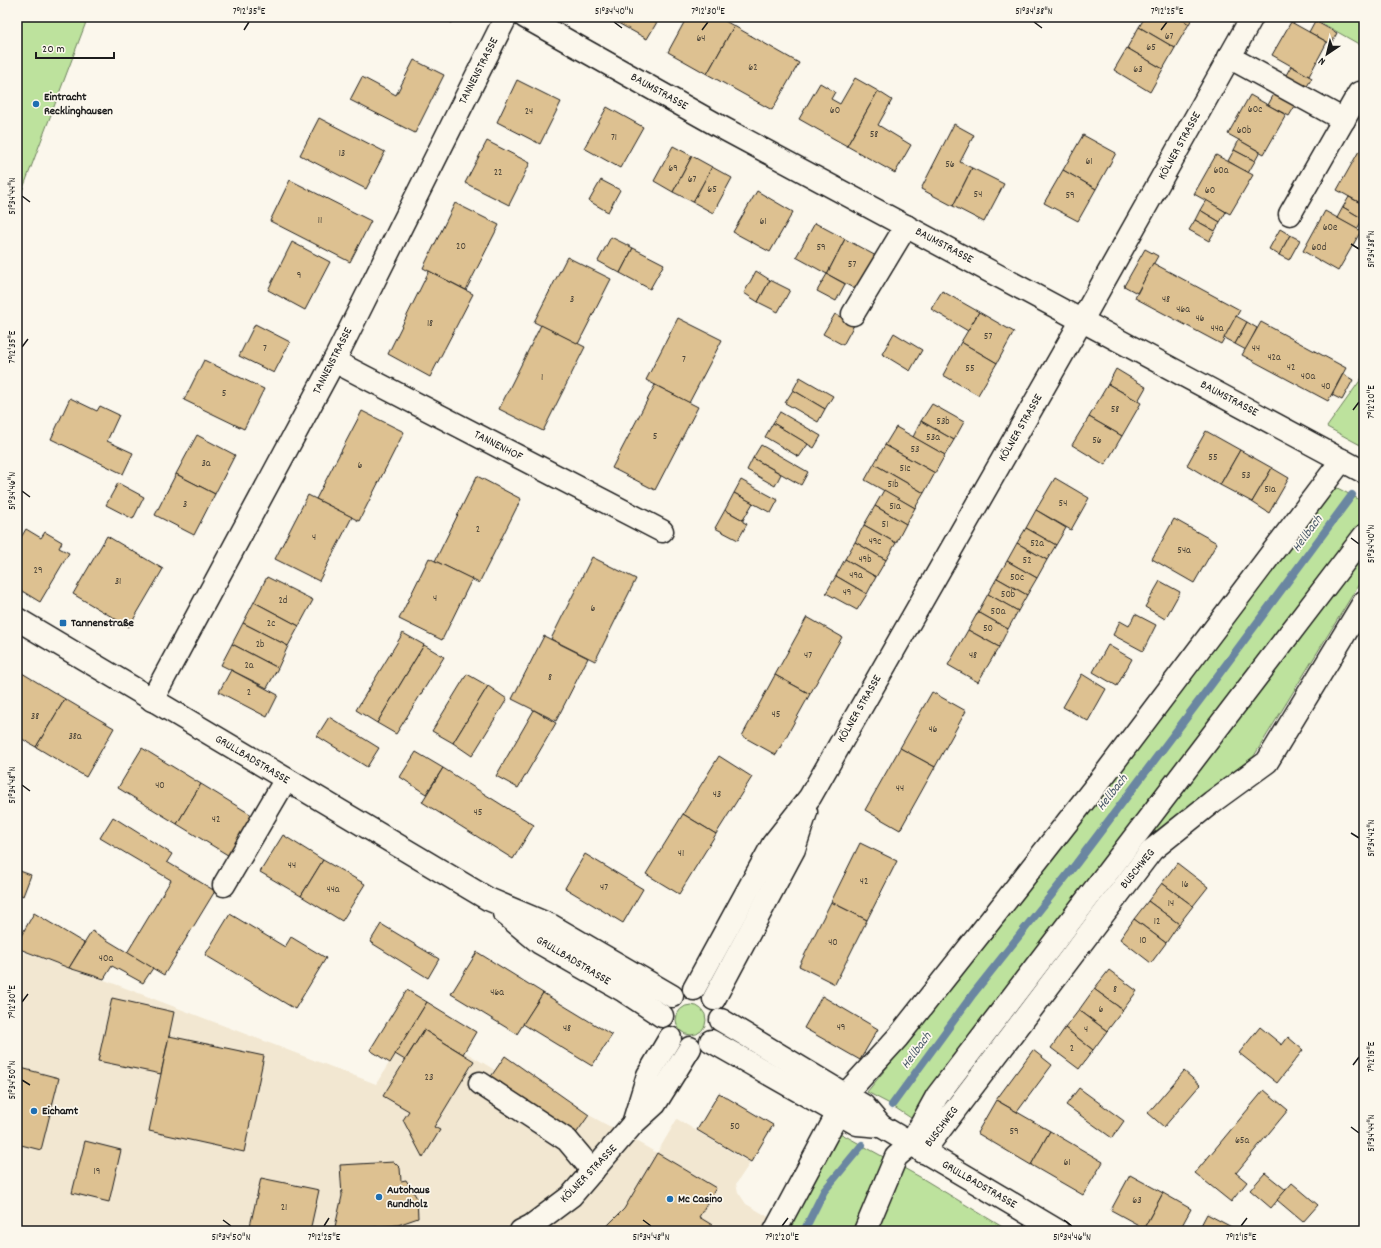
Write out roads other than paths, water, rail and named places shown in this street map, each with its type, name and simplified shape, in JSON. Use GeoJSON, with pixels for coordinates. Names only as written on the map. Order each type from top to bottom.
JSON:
{"type":"FeatureCollection","features":[{"type":"Feature","properties":{"kind":"street","name":"TANNENSTRASSE"},"geometry":{"type":"LineString","coordinates":[[152,700],[334,361],[506,17]]}},
{"type":"Feature","properties":{"kind":"street","name":"BAUMSTRASSE"},"geometry":{"type":"LineString","coordinates":[[525,17],[719,126],[1364,472]]}},
{"type":"Feature","properties":{"kind":"street","name":"KÖLNER STRASSE"},"geometry":{"type":"LineString","coordinates":[[694,989],[773,844],[810,797],[1082,320],[1252,17]]}},
{"type":"Feature","properties":{"kind":"street"},"geometry":{"type":"LineString","coordinates":[[1229,57],[1344,120]]}},
{"type":"Feature","properties":{"kind":"street"},"geometry":{"type":"LineString","coordinates":[[1290,214],[1359,93]]}},
{"type":"Feature","properties":{"kind":"street"},"geometry":{"type":"LineString","coordinates":[[853,314],[906,226]]}},
{"type":"Feature","properties":{"kind":"street","name":"TANNENHOF"},"geometry":{"type":"LineString","coordinates":[[334,361],[662,531]]}},
{"type":"Feature","properties":{"kind":"street"},"geometry":{"type":"LineString","coordinates":[[775,1231],[842,1104],[898,1037],[1109,768],[1342,460]]}},
{"type":"Feature","properties":{"kind":"street"},"geometry":{"type":"LineString","coordinates":[[865,1231],[896,1157],[916,1148],[937,1096],[1364,536]]}},
{"type":"Feature","properties":{"kind":"street","name":"BUSCHWEG"},"geometry":{"type":"LineString","coordinates":[[916,1148],[1152,850],[1212,802],[1267,762],[1364,602]]}},
{"type":"Feature","properties":{"kind":"street","name":"GRULLBADSTRASSE"},"geometry":{"type":"LineString","coordinates":[[17,619],[488,899],[552,926],[672,996]]}},
{"type":"Feature","properties":{"kind":"street"},"geometry":{"type":"LineString","coordinates":[[224,885],[286,780]]}},
{"type":"Feature","properties":{"kind":"street","name":"KÖLNER STRASSE"},"geometry":{"type":"LineString","coordinates":[[714,999],[794,849],[810,797]]}},
{"type":"Feature","properties":{"kind":"street","name":"GRULLBADSTRASSE"},"geometry":{"type":"LineString","coordinates":[[488,899],[540,943],[662,1016]]}},
{"type":"Feature","properties":{"kind":"street"},"geometry":{"type":"LineString","coordinates":[[686,989],[694,989],[708,994],[714,999],[718,1005],[721,1020],[720,1028],[711,1040],[698,1047],[690,1048],[682,1046],[670,1038],[663,1024],[662,1016],[667,1002],[672,996],[686,989]]}},
{"type":"Feature","properties":{"kind":"street","name":"GRULLBADSTRASSE"},"geometry":{"type":"LineString","coordinates":[[721,1020],[842,1104],[858,1124],[881,1126],[1058,1231]]}},
{"type":"Feature","properties":{"kind":"street","name":"KÖLNER STRASSE"},"geometry":{"type":"LineString","coordinates":[[632,1125],[648,1075],[670,1038]]}},
{"type":"Feature","properties":{"kind":"street","name":"GRULLBADSTRASSE"},"geometry":{"type":"LineString","coordinates":[[711,1040],[842,1104]]}},
{"type":"Feature","properties":{"kind":"street","name":"KÖLNER STRASSE"},"geometry":{"type":"LineString","coordinates":[[521,1231],[531,1226],[571,1196],[632,1125],[655,1104],[690,1048]]}},
{"type":"Feature","properties":{"kind":"street"},"geometry":{"type":"LineString","coordinates":[[480,1084],[567,1140],[593,1171]]}},
{"type":"Feature","properties":{"kind":"waterway","name":"Hellbach"},"geometry":{"type":"LineString","coordinates":[[892,1105],[973,994],[1076,864],[1352,495]]}},
{"type":"Feature","properties":{"kind":"waterway","name":"Hellbach"},"geometry":{"type":"LineString","coordinates":[[804,1231],[824,1191],[862,1145]]}},
{"type":"Feature","properties":{"kind":"place","name":"Eintracht Recklinghausen"},"geometry":{"type":"Point","coordinates":[36,104]}},
{"type":"Feature","properties":{"kind":"place","name":"Tannenstraße"},"geometry":{"type":"Point","coordinates":[63,623]}},
{"type":"Feature","properties":{"kind":"place","name":"Eichamt"},"geometry":{"type":"Point","coordinates":[34,1111]}},
{"type":"Feature","properties":{"kind":"place","name":"Autohaus Rundholz"},"geometry":{"type":"Point","coordinates":[379,1197]}},
{"type":"Feature","properties":{"kind":"place","name":"Mc Casino"},"geometry":{"type":"Point","coordinates":[670,1199]}}]}
